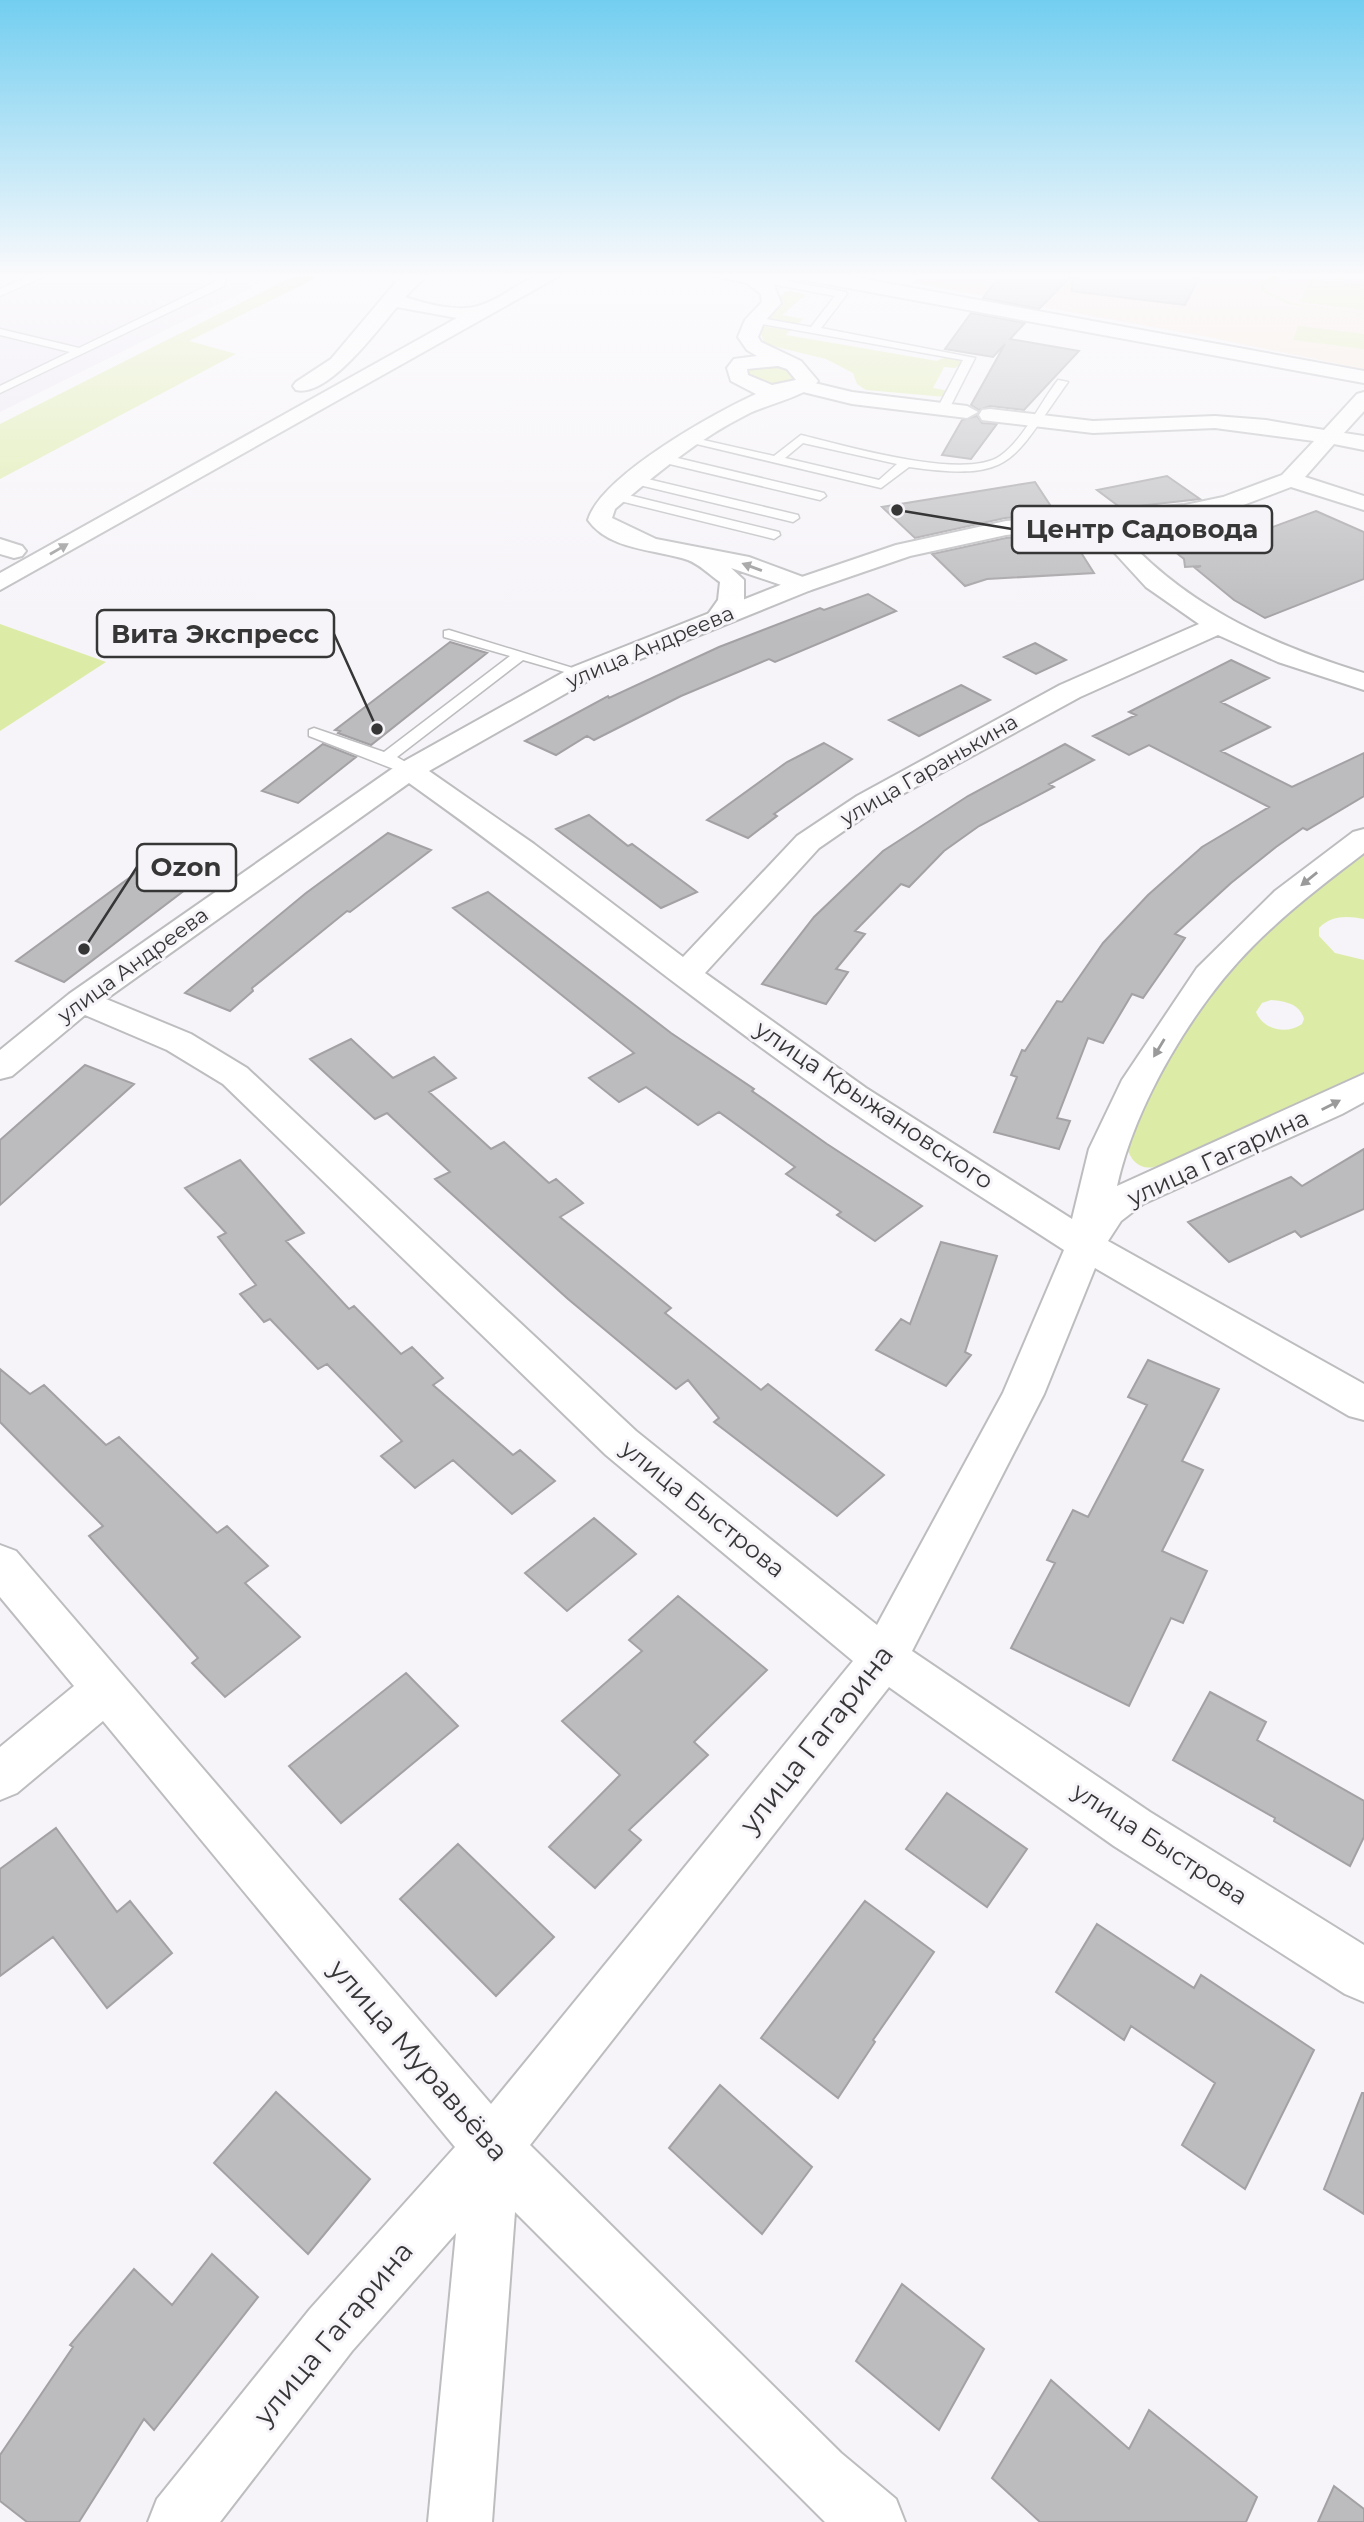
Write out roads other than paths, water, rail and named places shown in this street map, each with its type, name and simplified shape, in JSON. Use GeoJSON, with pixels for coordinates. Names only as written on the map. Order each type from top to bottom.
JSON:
{"type":"FeatureCollection","features":[{"type":"Feature","properties":{"kind":"street"},"geometry":{"type":"LineString","coordinates":[[5,552],[261,412],[296,390]]}},
{"type":"Feature","properties":{"kind":"street"},"geometry":{"type":"LineString","coordinates":[[0,583],[342,390]]}},
{"type":"Feature","properties":{"kind":"street"},"geometry":{"type":"LineString","coordinates":[[737,390],[739,411]]}},
{"type":"Feature","properties":{"kind":"street"},"geometry":{"type":"LineString","coordinates":[[789,390],[760,398],[690,441],[604,506],[600,520],[613,531],[700,556],[741,563],[802,585]]}},
{"type":"Feature","properties":{"kind":"street"},"geometry":{"type":"LineString","coordinates":[[805,390],[967,412]]}},
{"type":"Feature","properties":{"kind":"street","name":"улица Андреева"},"geometry":{"type":"LineString","coordinates":[[0,1068],[81,1001],[397,764],[582,673],[802,585],[904,550],[1006,528],[1099,522],[1185,512],[1230,502],[1290,480],[1332,437],[1364,398]]}},
{"type":"Feature","properties":{"kind":"street"},"geometry":{"type":"LineString","coordinates":[[990,415],[1093,427],[1215,422],[1364,443]]}},
{"type":"Feature","properties":{"kind":"street"},"geometry":{"type":"LineString","coordinates":[[1290,480],[1364,503]]}},
{"type":"Feature","properties":{"kind":"street"},"geometry":{"type":"LineString","coordinates":[[1099,522],[1125,556],[1168,594],[1216,626],[1302,663],[1364,682]]}},
{"type":"Feature","properties":{"kind":"street"},"geometry":{"type":"LineString","coordinates":[[700,556],[732,580],[731,600],[719,617]]}},
{"type":"Feature","properties":{"kind":"street","name":"улица Гаранькина"},"geometry":{"type":"LineString","coordinates":[[685,974],[808,842],[867,802],[1070,691],[1216,626]]}},
{"type":"Feature","properties":{"kind":"street","name":"улица Крыжановского"},"geometry":{"type":"LineString","coordinates":[[397,764],[523,850],[685,974],[854,1096],[1084,1245],[1364,1404]]}},
{"type":"Feature","properties":{"kind":"street","name":"улица Гагарина"},"geometry":{"type":"LineString","coordinates":[[180,2522],[331,2330],[492,2148],[884,1658],[1023,1394],[1084,1245],[1107,1149],[1139,1080],[1209,975],[1241,940],[1286,898],[1364,838]]}},
{"type":"Feature","properties":{"kind":"street","name":"улица Быстрова"},"geometry":{"type":"LineString","coordinates":[[81,1001],[179,1042],[236,1076],[621,1443],[884,1658],[1132,1829],[1364,1975]]}},
{"type":"Feature","properties":{"kind":"street","name":"улица Гагарина"},"geometry":{"type":"LineString","coordinates":[[1084,1245],[1108,1212],[1130,1195],[1330,1106],[1364,1086]]}},
{"type":"Feature","properties":{"kind":"street","name":"улица Муравьёва"},"geometry":{"type":"LineString","coordinates":[[0,1564],[492,2148],[819,2475],[873,2522]]}},
{"type":"Feature","properties":{"kind":"street"},"geometry":{"type":"LineString","coordinates":[[0,1777],[106,1689]]}},
{"type":"Feature","properties":{"kind":"street"},"geometry":{"type":"LineString","coordinates":[[460,2522],[492,2148]]}},
{"type":"Feature","properties":{"kind":"lane"},"geometry":{"type":"LineString","coordinates":[[943,409],[953,390]]}},
{"type":"Feature","properties":{"kind":"lane"},"geometry":{"type":"LineString","coordinates":[[776,460],[801,439],[907,462],[973,470],[1003,461],[1056,390]]}},
{"type":"Feature","properties":{"kind":"lane"},"geometry":{"type":"LineString","coordinates":[[690,441],[881,484],[907,462]]}},
{"type":"Feature","properties":{"kind":"lane"},"geometry":{"type":"LineString","coordinates":[[665,459],[820,496]]}},
{"type":"Feature","properties":{"kind":"lane"},"geometry":{"type":"LineString","coordinates":[[635,480],[793,518]]}},
{"type":"Feature","properties":{"kind":"lane"},"geometry":{"type":"LineString","coordinates":[[616,496],[774,535]]}},
{"type":"Feature","properties":{"kind":"lane"},"geometry":{"type":"LineString","coordinates":[[449,634],[582,673]]}},
{"type":"Feature","properties":{"kind":"lane"},"geometry":{"type":"LineString","coordinates":[[314,733],[397,764],[521,655]]}},
{"type":"Feature","properties":{"kind":"place","name":"Центр Садовода"},"geometry":{"type":"Point","coordinates":[897,510]}},
{"type":"Feature","properties":{"kind":"place","name":"Вита Экспресс"},"geometry":{"type":"Point","coordinates":[377,729]}},
{"type":"Feature","properties":{"kind":"place","name":"Ozon"},"geometry":{"type":"Point","coordinates":[84,949]}}]}
